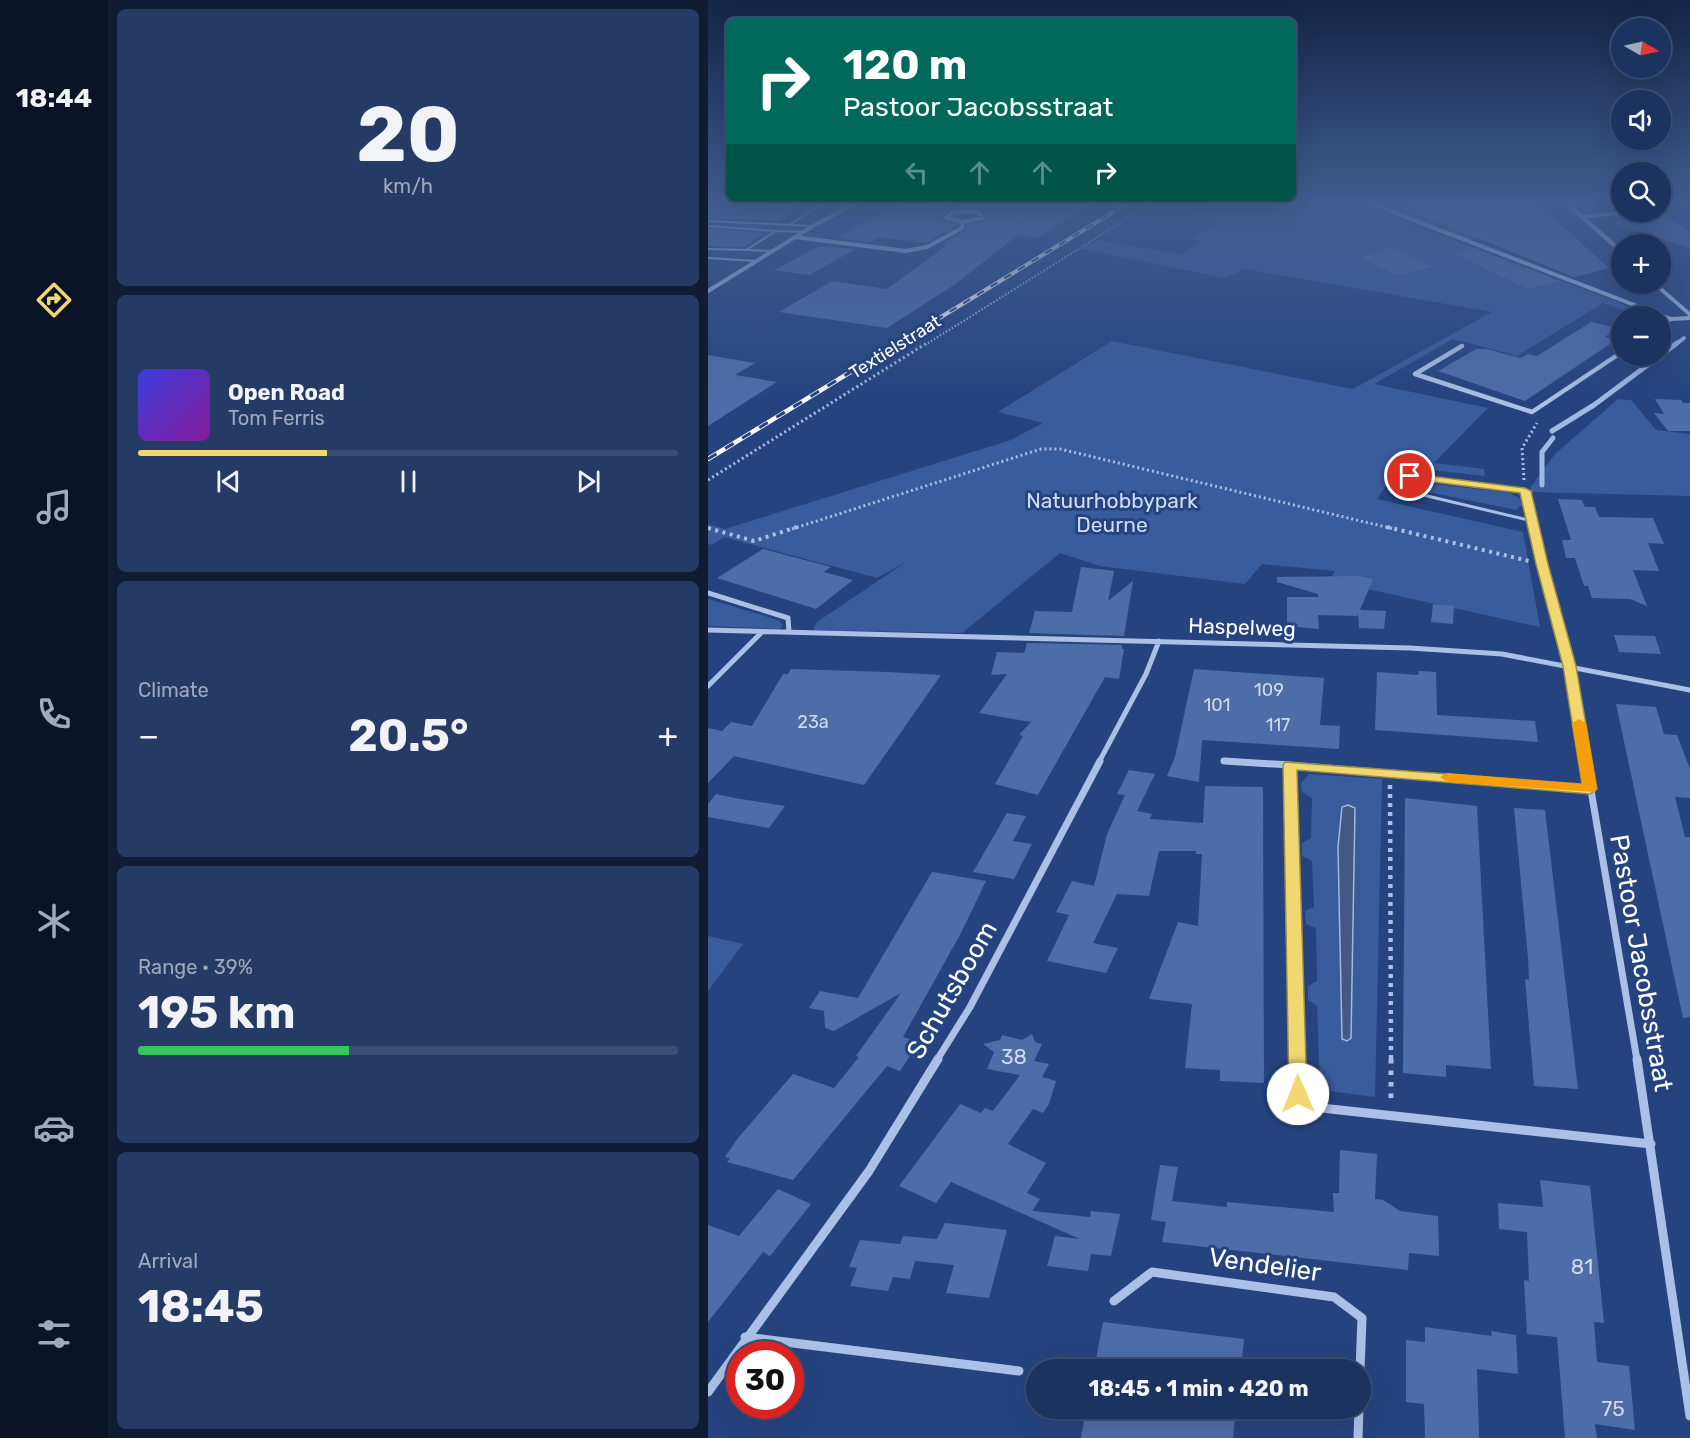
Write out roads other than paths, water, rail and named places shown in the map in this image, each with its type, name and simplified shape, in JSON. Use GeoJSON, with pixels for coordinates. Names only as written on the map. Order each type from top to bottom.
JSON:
{"type":"FeatureCollection","features":[{"type":"Feature","properties":{"kind":"street"},"geometry":{"type":"LineString","coordinates":[[708,291],[747,267]]}},
{"type":"Feature","properties":{"kind":"street"},"geometry":{"type":"LineString","coordinates":[[1536,267],[1637,306]]}},
{"type":"Feature","properties":{"kind":"street"},"geometry":{"type":"LineString","coordinates":[[1666,294],[1690,316]]}},
{"type":"Feature","properties":{"kind":"street"},"geometry":{"type":"LineString","coordinates":[[1671,319],[1690,316]]}},
{"type":"Feature","properties":{"kind":"street"},"geometry":{"type":"LineString","coordinates":[[1462,346],[1414,374],[1532,412],[1611,359]]}},
{"type":"Feature","properties":{"kind":"street","name":"Pastoor Jacobsstraat"},"geometry":{"type":"LineString","coordinates":[[1525,491],[1570,666],[1651,1144],[1690,1416]]}},
{"type":"Feature","properties":{"kind":"street"},"geometry":{"type":"LineString","coordinates":[[708,593],[788,618],[789,632]]}},
{"type":"Feature","properties":{"kind":"street","name":"Haspelweg"},"geometry":{"type":"LineString","coordinates":[[708,630],[1410,648],[1502,654],[1690,690]]}},
{"type":"Feature","properties":{"kind":"street"},"geometry":{"type":"LineString","coordinates":[[708,686],[761,633]]}},
{"type":"Feature","properties":{"kind":"street","name":"Schutsboom"},"geometry":{"type":"LineString","coordinates":[[708,1392],[869,1170],[970,1007],[1140,685],[1159,641]]}},
{"type":"Feature","properties":{"kind":"street"},"geometry":{"type":"LineString","coordinates":[[1224,760],[1590,789]]}},
{"type":"Feature","properties":{"kind":"street"},"geometry":{"type":"LineString","coordinates":[[1290,765],[1298,1094],[1303,1106],[1651,1144]]}},
{"type":"Feature","properties":{"kind":"street","name":"Vendelier"},"geometry":{"type":"LineString","coordinates":[[1114,1301],[1152,1272],[1334,1297],[1362,1318],[1360,1359]]}},
{"type":"Feature","properties":{"kind":"street"},"geometry":{"type":"LineString","coordinates":[[746,1337],[1019,1371]]}},
{"type":"Feature","properties":{"kind":"street"},"geometry":{"type":"LineString","coordinates":[[1358,1438],[1359,1419]]}},
{"type":"Feature","properties":{"kind":"lane"},"geometry":{"type":"LineString","coordinates":[[1525,491],[1410,476],[1402,490],[1532,521]]}},
{"type":"Feature","properties":{"kind":"waterway"},"geometry":{"type":"LineString","coordinates":[[1675,345],[1684,338]]}},
{"type":"Feature","properties":{"kind":"waterway"},"geometry":{"type":"LineString","coordinates":[[1552,431],[1594,405],[1677,343]]}},
{"type":"Feature","properties":{"kind":"waterway"},"geometry":{"type":"LineString","coordinates":[[1542,485],[1542,452],[1553,438]]}},
{"type":"Feature","properties":{"kind":"railway"},"geometry":{"type":"LineString","coordinates":[[895,345],[1023,267]]}},
{"type":"Feature","properties":{"kind":"railway"},"geometry":{"type":"LineString","coordinates":[[708,459],[898,343]]}},
{"type":"Feature","properties":{"kind":"park label","name":"Natuurhobbypark Deurne"},"geometry":{"type":"Point","coordinates":[1112,512]}}]}
